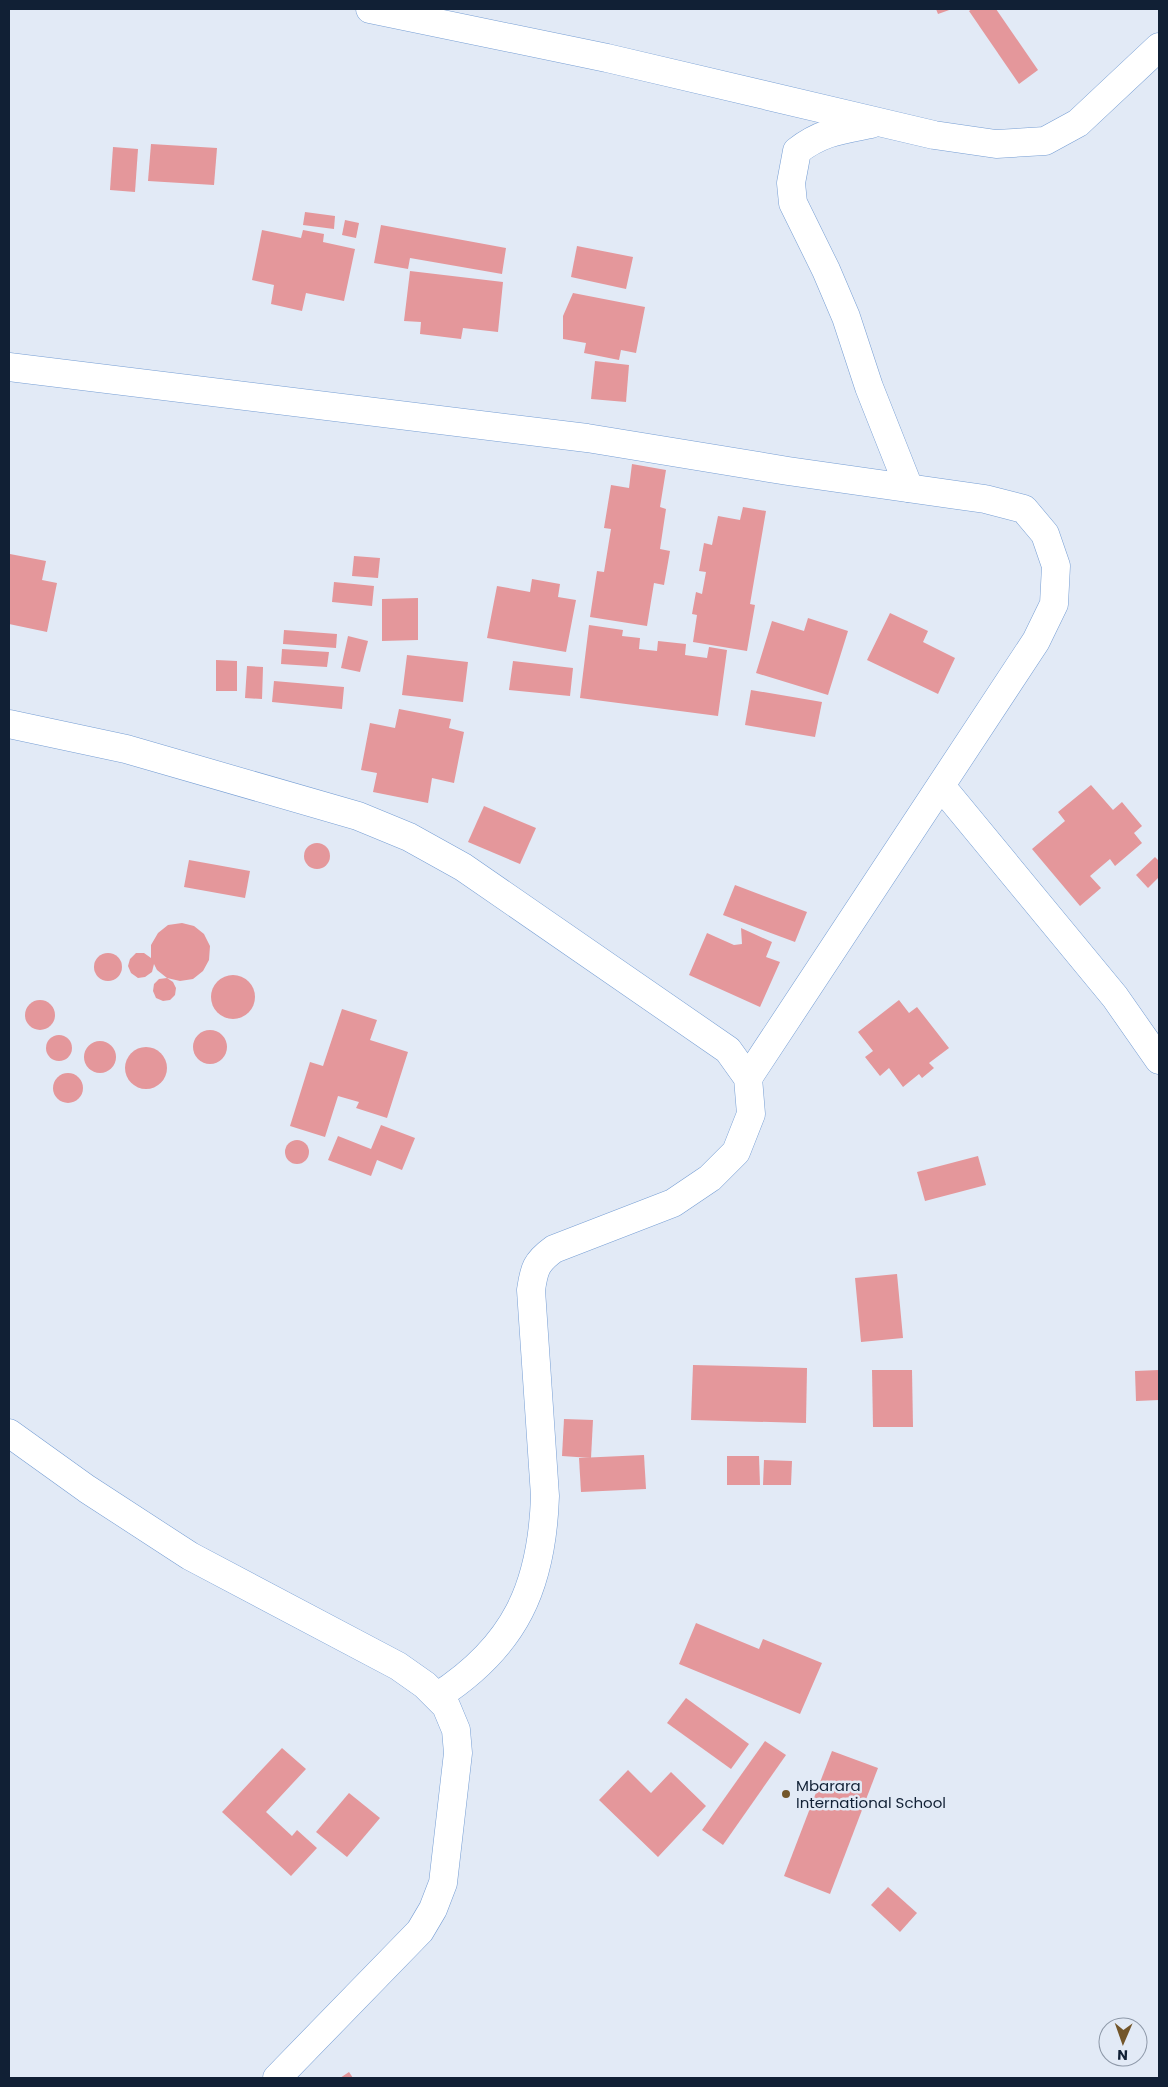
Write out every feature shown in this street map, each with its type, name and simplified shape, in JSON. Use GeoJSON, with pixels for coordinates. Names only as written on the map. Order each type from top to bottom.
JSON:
{"type":"FeatureCollection","features":[{"type":"Feature","properties":{"kind":"street"},"geometry":{"type":"LineString","coordinates":[[370,9],[607,58],[934,135],[996,144],[1045,141],[1078,123],[1159,47]]}},
{"type":"Feature","properties":{"kind":"street"},"geometry":{"type":"LineString","coordinates":[[880,122],[834,131],[812,139],[797,151],[791,183],[793,203],[822,261],[846,317],[870,387],[910,488]]}},
{"type":"Feature","properties":{"kind":"street"},"geometry":{"type":"LineString","coordinates":[[9,367],[587,438],[985,499],[1024,509],[1045,534],[1056,566],[1054,604],[1036,641],[748,1078]]}},
{"type":"Feature","properties":{"kind":"street"},"geometry":{"type":"LineString","coordinates":[[9,724],[136,752],[358,816],[408,837],[464,867],[728,1050],[748,1078],[751,1114],[736,1152],[710,1178],[673,1203],[554,1249],[540,1259],[533,1273],[531,1290],[545,1496],[544,1526],[539,1557],[518,1616],[501,1641],[486,1660],[438,1696]]}},
{"type":"Feature","properties":{"kind":"street"},"geometry":{"type":"LineString","coordinates":[[942,786],[1115,997],[1159,1060]]}},
{"type":"Feature","properties":{"kind":"street"},"geometry":{"type":"LineString","coordinates":[[9,1433],[87,1488],[190,1556],[398,1666],[438,1696],[446,1706],[456,1730],[458,1753],[443,1883],[433,1909],[420,1931],[277,2078]]}},
{"type":"Feature","properties":{"kind":"building"},"geometry":{"type":"Polygon","coordinates":[[[936,9],[952,9],[938,14],[936,9]]]}},
{"type":"Feature","properties":{"kind":"building"},"geometry":{"type":"Polygon","coordinates":[[[972,9],[996,9],[1038,70],[1019,84],[969,11],[972,9]]]}},
{"type":"Feature","properties":{"kind":"building"},"geometry":{"type":"Polygon","coordinates":[[[151,144],[217,148],[214,185],[148,181],[151,144]]]}},
{"type":"Feature","properties":{"kind":"building"},"geometry":{"type":"Polygon","coordinates":[[[113,147],[138,149],[135,192],[110,190],[113,147]]]}},
{"type":"Feature","properties":{"kind":"building"},"geometry":{"type":"Polygon","coordinates":[[[305,212],[335,216],[334,229],[303,225],[305,212]]]}},
{"type":"Feature","properties":{"kind":"building"},"geometry":{"type":"Polygon","coordinates":[[[345,220],[359,223],[356,238],[342,235],[345,220]]]}},
{"type":"Feature","properties":{"kind":"building"},"geometry":{"type":"Polygon","coordinates":[[[381,225],[506,248],[502,274],[410,258],[408,269],[374,263],[381,225]]]}},
{"type":"Feature","properties":{"kind":"building"},"geometry":{"type":"Polygon","coordinates":[[[262,230],[301,238],[303,230],[324,234],[323,242],[355,249],[344,301],[306,293],[302,311],[271,304],[274,285],[252,280],[262,230]]]}},
{"type":"Feature","properties":{"kind":"building"},"geometry":{"type":"Polygon","coordinates":[[[577,246],[633,257],[626,289],[571,277],[577,246]]]}},
{"type":"Feature","properties":{"kind":"building"},"geometry":{"type":"Polygon","coordinates":[[[410,271],[503,282],[498,332],[463,328],[461,339],[420,334],[421,322],[404,321],[410,271]]]}},
{"type":"Feature","properties":{"kind":"building"},"geometry":{"type":"Polygon","coordinates":[[[573,293],[645,307],[636,353],[621,350],[619,360],[584,353],[586,343],[563,339],[563,316],[573,293]]]}},
{"type":"Feature","properties":{"kind":"building"},"geometry":{"type":"Polygon","coordinates":[[[595,361],[629,365],[626,402],[591,399],[595,361]]]}},
{"type":"Feature","properties":{"kind":"building"},"geometry":{"type":"Polygon","coordinates":[[[632,464],[666,470],[660,507],[666,509],[660,549],[670,551],[664,585],[654,583],[647,626],[590,617],[597,571],[604,572],[611,529],[604,528],[611,485],[629,488],[632,464]]]}},
{"type":"Feature","properties":{"kind":"building"},"geometry":{"type":"Polygon","coordinates":[[[743,507],[766,511],[750,604],[755,605],[747,651],[693,642],[697,615],[692,614],[696,592],[702,594],[706,572],[699,571],[704,543],[712,545],[718,516],[740,520],[743,507]]]}},
{"type":"Feature","properties":{"kind":"building"},"geometry":{"type":"Polygon","coordinates":[[[10,554],[46,561],[42,580],[57,583],[47,632],[9,624],[10,554]]]}},
{"type":"Feature","properties":{"kind":"building"},"geometry":{"type":"Polygon","coordinates":[[[354,556],[380,558],[378,578],[352,576],[354,556]]]}},
{"type":"Feature","properties":{"kind":"building"},"geometry":{"type":"Polygon","coordinates":[[[532,579],[560,584],[558,597],[576,600],[566,652],[487,638],[497,586],[530,592],[532,579]]]}},
{"type":"Feature","properties":{"kind":"building"},"geometry":{"type":"Polygon","coordinates":[[[334,582],[374,586],[372,606],[332,602],[334,582]]]}},
{"type":"Feature","properties":{"kind":"building"},"geometry":{"type":"Polygon","coordinates":[[[418,598],[418,640],[382,641],[382,599],[418,598]]]}},
{"type":"Feature","properties":{"kind":"building"},"geometry":{"type":"Polygon","coordinates":[[[890,613],[928,631],[923,642],[955,658],[938,694],[867,660],[890,613]]]}},
{"type":"Feature","properties":{"kind":"building"},"geometry":{"type":"Polygon","coordinates":[[[808,618],[848,631],[828,695],[756,673],[772,621],[804,631],[808,618]]]}},
{"type":"Feature","properties":{"kind":"building"},"geometry":{"type":"Polygon","coordinates":[[[589,625],[623,630],[622,636],[640,638],[639,649],[657,651],[658,641],[686,644],[685,655],[707,658],[709,647],[727,650],[718,716],[580,698],[589,625]]]}},
{"type":"Feature","properties":{"kind":"building"},"geometry":{"type":"Polygon","coordinates":[[[284,630],[337,634],[336,648],[283,644],[284,630]]]}},
{"type":"Feature","properties":{"kind":"building"},"geometry":{"type":"Polygon","coordinates":[[[348,636],[368,641],[360,672],[341,668],[348,636]]]}},
{"type":"Feature","properties":{"kind":"building"},"geometry":{"type":"Polygon","coordinates":[[[282,649],[329,652],[327,667],[281,664],[282,649]]]}},
{"type":"Feature","properties":{"kind":"building"},"geometry":{"type":"Polygon","coordinates":[[[407,655],[468,662],[463,702],[402,695],[407,655]]]}},
{"type":"Feature","properties":{"kind":"building"},"geometry":{"type":"Polygon","coordinates":[[[216,660],[237,661],[237,691],[216,691],[216,660]]]}},
{"type":"Feature","properties":{"kind":"building"},"geometry":{"type":"Polygon","coordinates":[[[513,661],[573,668],[570,696],[509,690],[513,661]]]}},
{"type":"Feature","properties":{"kind":"building"},"geometry":{"type":"Polygon","coordinates":[[[247,666],[263,667],[262,699],[245,698],[247,666]]]}},
{"type":"Feature","properties":{"kind":"building"},"geometry":{"type":"Polygon","coordinates":[[[274,681],[344,687],[342,709],[272,702],[274,681]]]}},
{"type":"Feature","properties":{"kind":"building"},"geometry":{"type":"Polygon","coordinates":[[[751,690],[822,702],[815,737],[745,725],[751,690]]]}},
{"type":"Feature","properties":{"kind":"building"},"geometry":{"type":"Polygon","coordinates":[[[399,709],[451,719],[449,728],[464,732],[454,783],[432,778],[428,803],[373,792],[377,773],[361,770],[370,723],[395,728],[399,709]]]}},
{"type":"Feature","properties":{"kind":"building"},"geometry":{"type":"Polygon","coordinates":[[[1091,785],[1113,810],[1122,802],[1142,826],[1134,833],[1142,843],[1115,866],[1110,859],[1090,876],[1101,888],[1080,906],[1032,849],[1065,821],[1058,812],[1091,785]]]}},
{"type":"Feature","properties":{"kind":"building"},"geometry":{"type":"Polygon","coordinates":[[[484,806],[536,828],[520,864],[468,842],[484,806]]]}},
{"type":"Feature","properties":{"kind":"building"},"geometry":{"type":"Polygon","coordinates":[[[317,843],[326,847],[330,856],[326,865],[317,869],[308,865],[304,856],[308,847],[317,843]]]}},
{"type":"Feature","properties":{"kind":"building"},"geometry":{"type":"Polygon","coordinates":[[[1155,857],[1159,861],[1159,877],[1148,888],[1136,875],[1155,857]]]}},
{"type":"Feature","properties":{"kind":"building"},"geometry":{"type":"Polygon","coordinates":[[[189,860],[250,871],[245,898],[184,887],[189,860]]]}},
{"type":"Feature","properties":{"kind":"building"},"geometry":{"type":"Polygon","coordinates":[[[735,885],[807,912],[795,942],[723,915],[735,885]]]}},
{"type":"Feature","properties":{"kind":"building"},"geometry":{"type":"Polygon","coordinates":[[[182,923],[194,926],[204,934],[210,946],[209,960],[203,971],[193,979],[180,981],[167,978],[157,970],[154,964],[152,972],[145,977],[138,978],[131,973],[128,966],[130,959],[136,953],[144,953],[151,958],[151,945],[158,933],[168,925],[182,923]]]}},
{"type":"Feature","properties":{"kind":"building"},"geometry":{"type":"Polygon","coordinates":[[[741,928],[772,942],[766,957],[780,962],[760,1007],[689,975],[707,933],[734,945],[742,944],[741,928]]]}},
{"type":"Feature","properties":{"kind":"building"},"geometry":{"type":"Polygon","coordinates":[[[108,953],[118,957],[122,967],[118,977],[108,981],[98,977],[94,967],[98,957],[108,953]]]}},
{"type":"Feature","properties":{"kind":"building"},"geometry":{"type":"Polygon","coordinates":[[[229,975],[237,975],[249,981],[255,997],[249,1013],[237,1019],[229,1019],[217,1013],[211,1001],[211,993],[217,981],[229,975]]]}},
{"type":"Feature","properties":{"kind":"building"},"geometry":{"type":"Polygon","coordinates":[[[167,978],[173,982],[176,988],[175,995],[170,1000],[163,1001],[156,998],[153,991],[154,984],[159,979],[167,978]]]}},
{"type":"Feature","properties":{"kind":"building"},"geometry":{"type":"Polygon","coordinates":[[[40,1000],[51,1004],[55,1015],[51,1026],[40,1030],[29,1026],[25,1015],[29,1004],[40,1000]]]}},
{"type":"Feature","properties":{"kind":"building"},"geometry":{"type":"Polygon","coordinates":[[[899,1000],[909,1013],[917,1007],[949,1048],[929,1063],[934,1068],[922,1078],[919,1074],[903,1087],[889,1068],[880,1076],[865,1057],[873,1051],[858,1032],[899,1000]]]}},
{"type":"Feature","properties":{"kind":"building"},"geometry":{"type":"Polygon","coordinates":[[[342,1009],[377,1020],[370,1040],[408,1052],[387,1118],[356,1108],[359,1102],[338,1096],[325,1137],[290,1126],[310,1062],[323,1066],[342,1009]]]}},
{"type":"Feature","properties":{"kind":"building"},"geometry":{"type":"Polygon","coordinates":[[[210,1030],[222,1035],[227,1047],[222,1059],[210,1064],[198,1059],[193,1047],[198,1035],[210,1030]]]}},
{"type":"Feature","properties":{"kind":"building"},"geometry":{"type":"Polygon","coordinates":[[[59,1035],[68,1039],[72,1048],[68,1057],[59,1061],[50,1057],[46,1048],[50,1039],[59,1035]]]}},
{"type":"Feature","properties":{"kind":"building"},"geometry":{"type":"Polygon","coordinates":[[[100,1041],[111,1046],[116,1057],[111,1068],[100,1073],[89,1068],[84,1057],[89,1046],[100,1041]]]}},
{"type":"Feature","properties":{"kind":"building"},"geometry":{"type":"Polygon","coordinates":[[[150,1047],[158,1050],[164,1056],[167,1068],[164,1080],[158,1086],[142,1089],[134,1086],[128,1080],[125,1064],[128,1056],[134,1050],[150,1047]]]}},
{"type":"Feature","properties":{"kind":"building"},"geometry":{"type":"Polygon","coordinates":[[[68,1073],[79,1077],[83,1088],[79,1099],[68,1103],[57,1099],[53,1088],[57,1077],[68,1073]]]}},
{"type":"Feature","properties":{"kind":"building"},"geometry":{"type":"Polygon","coordinates":[[[381,1125],[415,1138],[402,1170],[377,1160],[371,1176],[328,1160],[338,1136],[371,1149],[381,1125]]]}},
{"type":"Feature","properties":{"kind":"building"},"geometry":{"type":"Polygon","coordinates":[[[297,1140],[306,1143],[309,1152],[306,1161],[297,1164],[288,1161],[285,1152],[288,1143],[297,1140]]]}},
{"type":"Feature","properties":{"kind":"building"},"geometry":{"type":"Polygon","coordinates":[[[978,1156],[986,1185],[925,1201],[917,1172],[978,1156]]]}},
{"type":"Feature","properties":{"kind":"building"},"geometry":{"type":"Polygon","coordinates":[[[897,1274],[903,1338],[861,1342],[855,1278],[897,1274]]]}},
{"type":"Feature","properties":{"kind":"building"},"geometry":{"type":"Polygon","coordinates":[[[693,1365],[807,1368],[806,1423],[691,1420],[693,1365]]]}},
{"type":"Feature","properties":{"kind":"building"},"geometry":{"type":"Polygon","coordinates":[[[872,1370],[912,1370],[913,1427],[873,1427],[872,1370]]]}},
{"type":"Feature","properties":{"kind":"building"},"geometry":{"type":"Polygon","coordinates":[[[1159,1370],[1159,1400],[1136,1401],[1135,1371],[1159,1370]]]}},
{"type":"Feature","properties":{"kind":"building"},"geometry":{"type":"Polygon","coordinates":[[[564,1419],[593,1420],[591,1458],[562,1456],[564,1419]]]}},
{"type":"Feature","properties":{"kind":"building"},"geometry":{"type":"Polygon","coordinates":[[[644,1455],[646,1489],[581,1492],[579,1458],[644,1455]]]}},
{"type":"Feature","properties":{"kind":"building"},"geometry":{"type":"Polygon","coordinates":[[[727,1456],[759,1456],[760,1485],[727,1485],[727,1456]]]}},
{"type":"Feature","properties":{"kind":"building"},"geometry":{"type":"Polygon","coordinates":[[[764,1460],[792,1461],[791,1485],[763,1485],[764,1460]]]}},
{"type":"Feature","properties":{"kind":"building"},"geometry":{"type":"Polygon","coordinates":[[[696,1623],[759,1649],[763,1639],[822,1663],[800,1714],[679,1664],[696,1623]]]}},
{"type":"Feature","properties":{"kind":"building"},"geometry":{"type":"Polygon","coordinates":[[[686,1698],[749,1744],[731,1769],[667,1723],[686,1698]]]}},
{"type":"Feature","properties":{"kind":"building"},"geometry":{"type":"Polygon","coordinates":[[[765,1741],[786,1755],[723,1845],[702,1830],[765,1741]]]}},
{"type":"Feature","properties":{"kind":"building"},"geometry":{"type":"Polygon","coordinates":[[[282,1748],[306,1769],[266,1812],[292,1836],[297,1830],[317,1848],[291,1876],[222,1812],[282,1748]]]}},
{"type":"Feature","properties":{"kind":"building"},"geometry":{"type":"Polygon","coordinates":[[[832,1751],[878,1768],[830,1894],[784,1876],[832,1751]]]}},
{"type":"Feature","properties":{"kind":"building"},"geometry":{"type":"Polygon","coordinates":[[[628,1770],[651,1793],[671,1772],[706,1806],[658,1857],[599,1800],[628,1770]]]}},
{"type":"Feature","properties":{"kind":"building"},"geometry":{"type":"Polygon","coordinates":[[[349,1793],[380,1818],[347,1857],[316,1832],[349,1793]]]}},
{"type":"Feature","properties":{"kind":"building"},"geometry":{"type":"Polygon","coordinates":[[[888,1887],[917,1913],[900,1932],[871,1905],[888,1887]]]}},
{"type":"Feature","properties":{"kind":"building"},"geometry":{"type":"Polygon","coordinates":[[[349,2072],[353,2078],[340,2078],[349,2072]]]}},
{"type":"Feature","properties":{"kind":"place","name":"Mbarara International School"},"geometry":{"type":"Point","coordinates":[786,1794]}}]}
